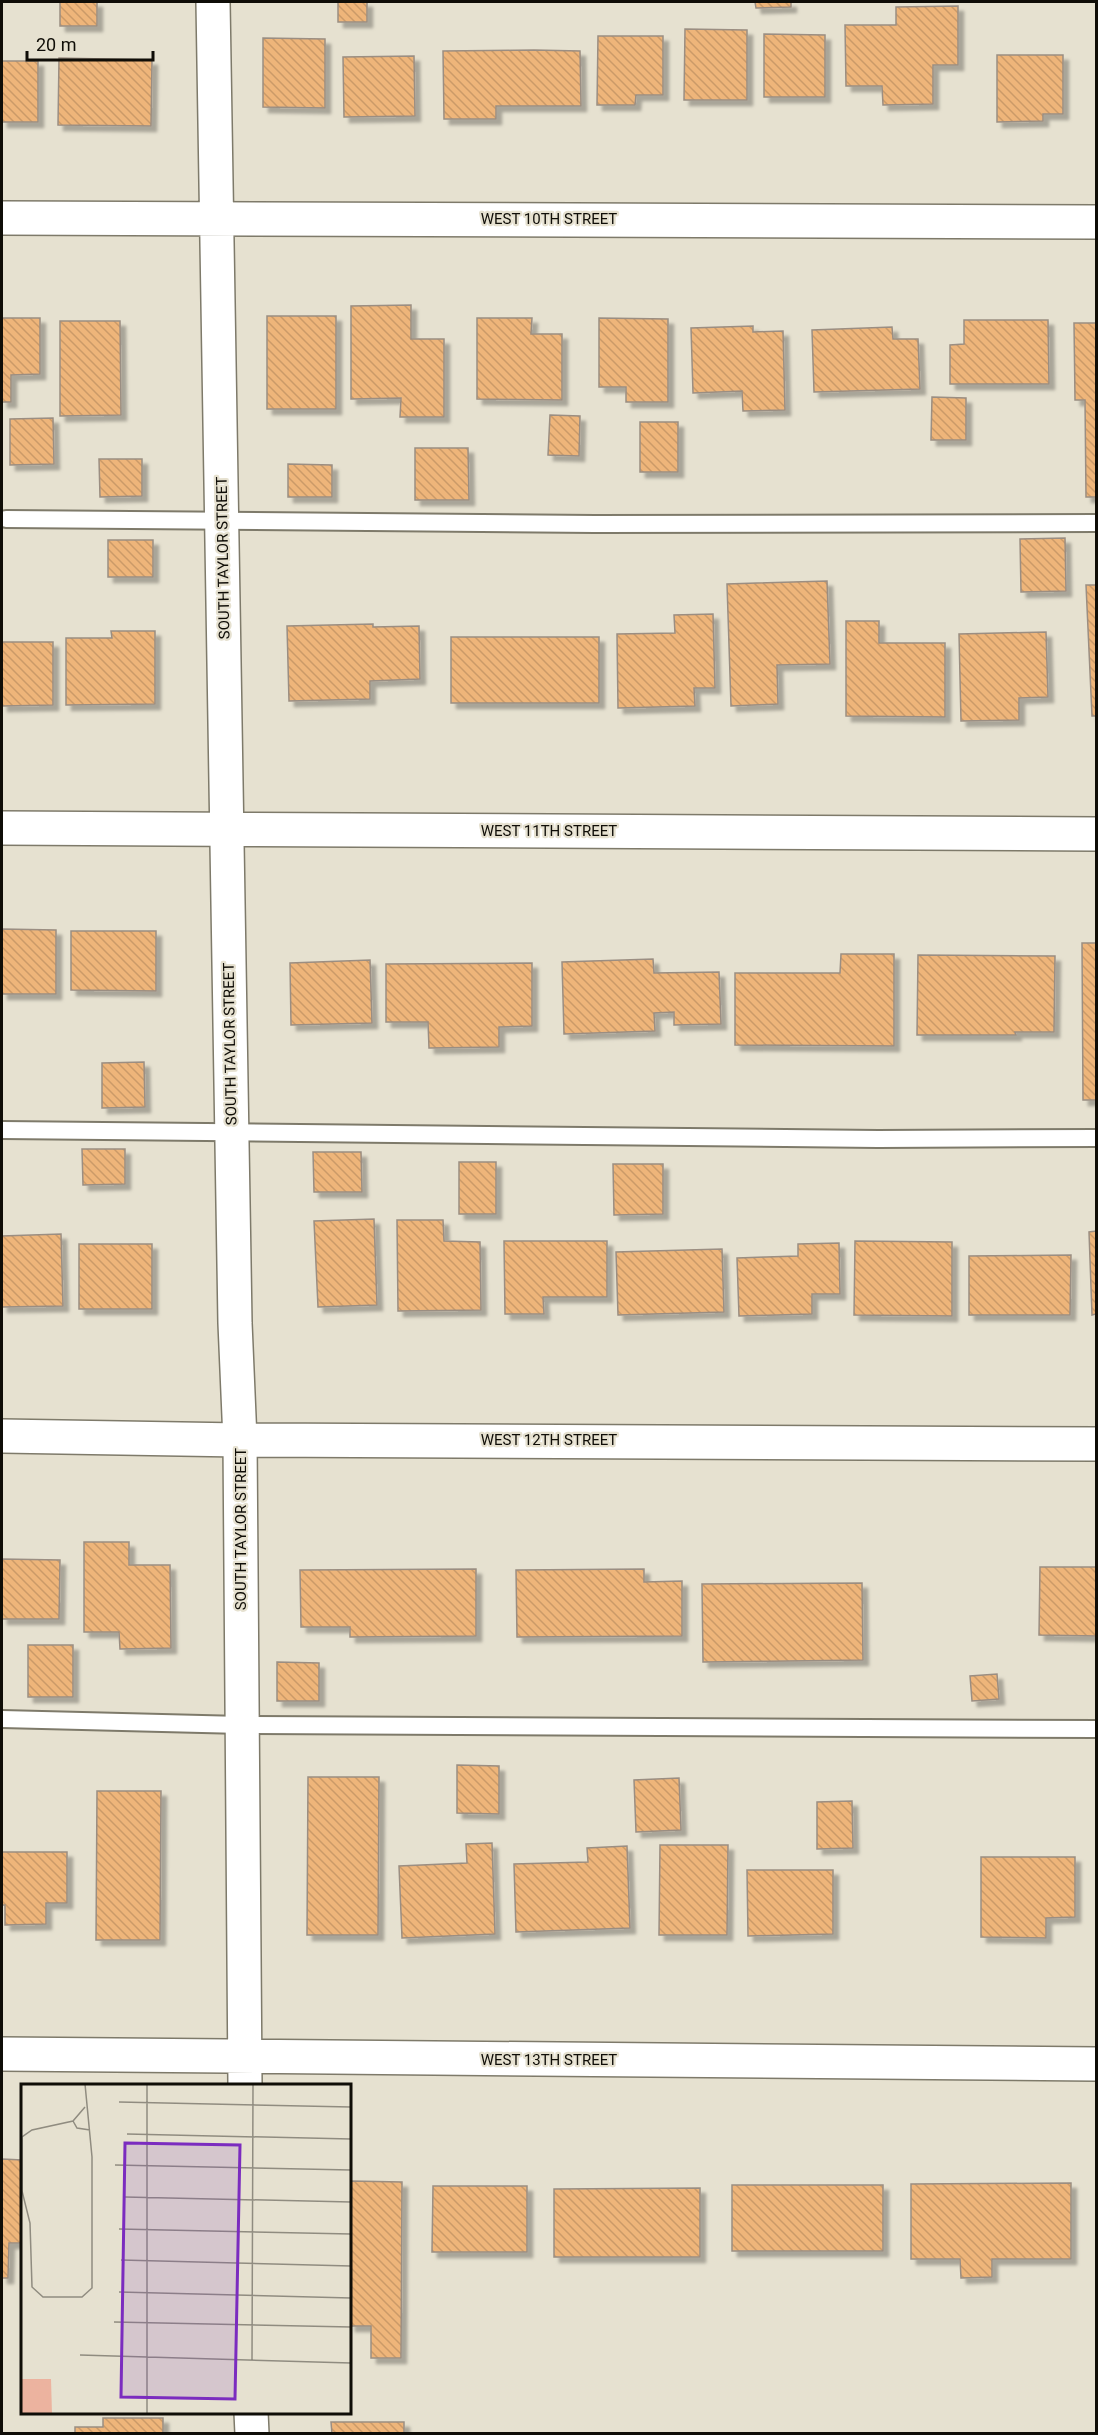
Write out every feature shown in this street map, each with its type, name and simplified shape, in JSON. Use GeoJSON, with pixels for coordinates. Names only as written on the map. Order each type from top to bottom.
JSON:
{"type":"FeatureCollection","features":[{"type":"Feature","properties":{"kind":"street","name":"SOUTH TAYLOR STREET"},"geometry":{"type":"LineString","coordinates":[[213,2],[231,1132],[240,1440],[245,2072]]}},
{"type":"Feature","properties":{"kind":"street","name":"WEST 10TH STREET"},"geometry":{"type":"LineString","coordinates":[[2,218],[1096,222]]}},
{"type":"Feature","properties":{"kind":"street","name":"WEST 11TH STREET"},"geometry":{"type":"LineString","coordinates":[[2,828],[1096,834]]}},
{"type":"Feature","properties":{"kind":"street","name":"WEST 12TH STREET"},"geometry":{"type":"LineString","coordinates":[[2,1436],[240,1440],[1096,1444]]}},
{"type":"Feature","properties":{"kind":"street","name":"WEST 13TH STREET"},"geometry":{"type":"LineString","coordinates":[[2,2054],[245,2072],[1096,2064]]}},
{"type":"Feature","properties":{"kind":"street"},"geometry":{"type":"LineString","coordinates":[[251,2414],[252,2433]]}},
{"type":"Feature","properties":{"kind":"lane"},"geometry":{"type":"LineString","coordinates":[[6,519],[584,524],[1096,523]]}},
{"type":"Feature","properties":{"kind":"lane"},"geometry":{"type":"LineString","coordinates":[[2,1130],[878,1139],[1096,1138]]}},
{"type":"Feature","properties":{"kind":"lane"},"geometry":{"type":"LineString","coordinates":[[2,1719],[242,1725],[1096,1729]]}},
{"type":"Feature","properties":{"kind":"building"},"geometry":{"type":"Polygon","coordinates":[[[60,2],[97,2],[97,26],[60,26],[60,2]]]}},
{"type":"Feature","properties":{"kind":"building"},"geometry":{"type":"Polygon","coordinates":[[[338,2],[367,2],[367,22],[338,22],[338,2]]]}},
{"type":"Feature","properties":{"kind":"building"},"geometry":{"type":"Polygon","coordinates":[[[755,2],[791,2],[791,7],[756,8],[755,2]]]}},
{"type":"Feature","properties":{"kind":"building"},"geometry":{"type":"Polygon","coordinates":[[[958,6],[958,65],[933,65],[933,104],[883,105],[882,86],[846,86],[845,25],[896,25],[896,7],[958,6]]]}},
{"type":"Feature","properties":{"kind":"building"},"geometry":{"type":"Polygon","coordinates":[[[685,29],[747,30],[747,100],[684,100],[685,29]]]}},
{"type":"Feature","properties":{"kind":"building"},"geometry":{"type":"Polygon","coordinates":[[[764,34],[825,35],[825,97],[764,97],[764,34]]]}},
{"type":"Feature","properties":{"kind":"building"},"geometry":{"type":"Polygon","coordinates":[[[598,36],[663,36],[663,95],[636,95],[635,105],[597,105],[598,36]]]}},
{"type":"Feature","properties":{"kind":"building"},"geometry":{"type":"Polygon","coordinates":[[[263,38],[325,39],[325,108],[263,107],[263,38]]]}},
{"type":"Feature","properties":{"kind":"building"},"geometry":{"type":"Polygon","coordinates":[[[443,51],[580,51],[581,106],[496,106],[496,119],[444,119],[443,51]]]}},
{"type":"Feature","properties":{"kind":"building"},"geometry":{"type":"Polygon","coordinates":[[[997,55],[1063,55],[1063,114],[1043,114],[1043,121],[997,122],[997,55]]]}},
{"type":"Feature","properties":{"kind":"building"},"geometry":{"type":"Polygon","coordinates":[[[414,56],[415,116],[344,117],[343,57],[414,56]]]}},
{"type":"Feature","properties":{"kind":"building"},"geometry":{"type":"Polygon","coordinates":[[[59,58],[152,60],[151,126],[58,125],[59,58]]]}},
{"type":"Feature","properties":{"kind":"building"},"geometry":{"type":"Polygon","coordinates":[[[2,61],[38,61],[38,122],[2,122],[2,61]]]}},
{"type":"Feature","properties":{"kind":"building"},"geometry":{"type":"Polygon","coordinates":[[[411,305],[411,339],[444,339],[444,417],[400,417],[401,398],[351,399],[351,306],[411,305]]]}},
{"type":"Feature","properties":{"kind":"building"},"geometry":{"type":"Polygon","coordinates":[[[267,316],[336,316],[336,409],[267,409],[267,316]]]}},
{"type":"Feature","properties":{"kind":"building"},"geometry":{"type":"Polygon","coordinates":[[[2,318],[40,318],[40,374],[11,375],[11,402],[2,402],[2,318]]]}},
{"type":"Feature","properties":{"kind":"building"},"geometry":{"type":"Polygon","coordinates":[[[477,318],[532,318],[531,334],[562,334],[562,400],[477,399],[477,318]]]}},
{"type":"Feature","properties":{"kind":"building"},"geometry":{"type":"Polygon","coordinates":[[[599,318],[668,319],[668,402],[626,402],[626,387],[599,387],[599,318]]]}},
{"type":"Feature","properties":{"kind":"building"},"geometry":{"type":"Polygon","coordinates":[[[964,320],[1048,320],[1049,384],[950,384],[950,345],[964,344],[964,320]]]}},
{"type":"Feature","properties":{"kind":"building"},"geometry":{"type":"Polygon","coordinates":[[[60,321],[120,321],[121,415],[60,416],[60,321]]]}},
{"type":"Feature","properties":{"kind":"building"},"geometry":{"type":"Polygon","coordinates":[[[1074,323],[1096,323],[1096,497],[1086,497],[1085,400],[1075,400],[1074,323]]]}},
{"type":"Feature","properties":{"kind":"building"},"geometry":{"type":"Polygon","coordinates":[[[753,326],[753,332],[783,331],[785,410],[743,411],[742,391],[693,393],[691,328],[753,326]]]}},
{"type":"Feature","properties":{"kind":"building"},"geometry":{"type":"Polygon","coordinates":[[[892,327],[893,339],[918,339],[920,389],[814,392],[812,330],[892,327]]]}},
{"type":"Feature","properties":{"kind":"building"},"geometry":{"type":"Polygon","coordinates":[[[932,397],[966,398],[966,440],[931,440],[932,397]]]}},
{"type":"Feature","properties":{"kind":"building"},"geometry":{"type":"Polygon","coordinates":[[[550,415],[580,416],[579,456],[548,455],[550,415]]]}},
{"type":"Feature","properties":{"kind":"building"},"geometry":{"type":"Polygon","coordinates":[[[53,418],[54,464],[10,465],[10,419],[53,418]]]}},
{"type":"Feature","properties":{"kind":"building"},"geometry":{"type":"Polygon","coordinates":[[[640,422],[678,422],[678,472],[640,472],[640,422]]]}},
{"type":"Feature","properties":{"kind":"building"},"geometry":{"type":"Polygon","coordinates":[[[415,448],[468,448],[469,500],[415,500],[415,448]]]}},
{"type":"Feature","properties":{"kind":"building"},"geometry":{"type":"Polygon","coordinates":[[[99,459],[142,459],[142,496],[100,497],[99,459]]]}},
{"type":"Feature","properties":{"kind":"building"},"geometry":{"type":"Polygon","coordinates":[[[288,464],[332,465],[332,497],[288,497],[288,464]]]}},
{"type":"Feature","properties":{"kind":"building"},"geometry":{"type":"Polygon","coordinates":[[[1065,538],[1066,591],[1021,592],[1020,539],[1065,538]]]}},
{"type":"Feature","properties":{"kind":"building"},"geometry":{"type":"Polygon","coordinates":[[[108,540],[153,540],[153,577],[108,577],[108,540]]]}},
{"type":"Feature","properties":{"kind":"building"},"geometry":{"type":"Polygon","coordinates":[[[827,581],[830,664],[777,665],[778,704],[731,706],[727,584],[827,581]]]}},
{"type":"Feature","properties":{"kind":"building"},"geometry":{"type":"Polygon","coordinates":[[[1086,585],[1096,585],[1096,716],[1092,716],[1086,585]]]}},
{"type":"Feature","properties":{"kind":"building"},"geometry":{"type":"Polygon","coordinates":[[[713,614],[715,688],[694,688],[695,706],[618,708],[617,634],[675,633],[674,615],[713,614]]]}},
{"type":"Feature","properties":{"kind":"building"},"geometry":{"type":"Polygon","coordinates":[[[846,621],[879,621],[879,643],[945,643],[945,717],[846,716],[846,621]]]}},
{"type":"Feature","properties":{"kind":"building"},"geometry":{"type":"Polygon","coordinates":[[[373,624],[373,627],[419,626],[420,679],[370,681],[370,699],[289,701],[287,626],[373,624]]]}},
{"type":"Feature","properties":{"kind":"building"},"geometry":{"type":"Polygon","coordinates":[[[111,631],[155,631],[155,704],[66,705],[66,638],[112,638],[111,631]]]}},
{"type":"Feature","properties":{"kind":"building"},"geometry":{"type":"Polygon","coordinates":[[[1046,632],[1048,697],[1019,698],[1019,720],[961,721],[959,634],[1046,632]]]}},
{"type":"Feature","properties":{"kind":"building"},"geometry":{"type":"Polygon","coordinates":[[[451,637],[599,637],[599,703],[451,703],[451,637]]]}},
{"type":"Feature","properties":{"kind":"building"},"geometry":{"type":"Polygon","coordinates":[[[2,642],[53,642],[53,705],[2,706],[2,642]]]}},
{"type":"Feature","properties":{"kind":"building"},"geometry":{"type":"Polygon","coordinates":[[[2,929],[56,930],[56,994],[2,994],[2,929]]]}},
{"type":"Feature","properties":{"kind":"building"},"geometry":{"type":"Polygon","coordinates":[[[71,931],[156,931],[156,991],[71,990],[71,931]]]}},
{"type":"Feature","properties":{"kind":"building"},"geometry":{"type":"Polygon","coordinates":[[[1082,943],[1096,943],[1096,1100],[1083,1100],[1082,943]]]}},
{"type":"Feature","properties":{"kind":"building"},"geometry":{"type":"Polygon","coordinates":[[[841,954],[894,954],[894,1046],[735,1045],[735,973],[840,973],[841,954]]]}},
{"type":"Feature","properties":{"kind":"building"},"geometry":{"type":"Polygon","coordinates":[[[918,955],[1055,956],[1054,1032],[1015,1032],[1016,1035],[917,1035],[918,955]]]}},
{"type":"Feature","properties":{"kind":"building"},"geometry":{"type":"Polygon","coordinates":[[[653,959],[654,973],[719,972],[721,1024],[674,1025],[674,1012],[654,1013],[655,1031],[564,1034],[562,962],[653,959]]]}},
{"type":"Feature","properties":{"kind":"building"},"geometry":{"type":"Polygon","coordinates":[[[370,960],[372,1023],[291,1025],[290,963],[370,960]]]}},
{"type":"Feature","properties":{"kind":"building"},"geometry":{"type":"Polygon","coordinates":[[[532,963],[532,1026],[499,1027],[499,1047],[429,1048],[428,1022],[386,1022],[386,964],[532,963]]]}},
{"type":"Feature","properties":{"kind":"building"},"geometry":{"type":"Polygon","coordinates":[[[144,1062],[145,1107],[102,1108],[102,1063],[144,1062]]]}},
{"type":"Feature","properties":{"kind":"building"},"geometry":{"type":"Polygon","coordinates":[[[82,1149],[125,1149],[125,1184],[83,1185],[82,1149]]]}},
{"type":"Feature","properties":{"kind":"building"},"geometry":{"type":"Polygon","coordinates":[[[313,1152],[361,1152],[362,1192],[314,1192],[313,1152]]]}},
{"type":"Feature","properties":{"kind":"building"},"geometry":{"type":"Polygon","coordinates":[[[459,1162],[496,1162],[496,1214],[459,1214],[459,1162]]]}},
{"type":"Feature","properties":{"kind":"building"},"geometry":{"type":"Polygon","coordinates":[[[613,1164],[663,1164],[663,1214],[614,1215],[613,1164]]]}},
{"type":"Feature","properties":{"kind":"building"},"geometry":{"type":"Polygon","coordinates":[[[374,1219],[377,1305],[318,1307],[314,1221],[374,1219]]]}},
{"type":"Feature","properties":{"kind":"building"},"geometry":{"type":"Polygon","coordinates":[[[397,1220],[443,1220],[444,1241],[480,1242],[481,1310],[398,1311],[397,1220]]]}},
{"type":"Feature","properties":{"kind":"building"},"geometry":{"type":"Polygon","coordinates":[[[1096,1231],[1096,1314],[1092,1315],[1089,1232],[1096,1231]]]}},
{"type":"Feature","properties":{"kind":"building"},"geometry":{"type":"Polygon","coordinates":[[[61,1234],[63,1306],[2,1307],[2,1236],[61,1234]]]}},
{"type":"Feature","properties":{"kind":"building"},"geometry":{"type":"Polygon","coordinates":[[[504,1241],[607,1241],[607,1297],[543,1297],[544,1314],[505,1314],[504,1241]]]}},
{"type":"Feature","properties":{"kind":"building"},"geometry":{"type":"Polygon","coordinates":[[[855,1241],[952,1242],[952,1316],[854,1315],[855,1241]]]}},
{"type":"Feature","properties":{"kind":"building"},"geometry":{"type":"Polygon","coordinates":[[[839,1243],[840,1294],[812,1294],[812,1314],[739,1316],[737,1258],[798,1256],[798,1244],[839,1243]]]}},
{"type":"Feature","properties":{"kind":"building"},"geometry":{"type":"Polygon","coordinates":[[[79,1244],[152,1244],[152,1309],[79,1309],[79,1244]]]}},
{"type":"Feature","properties":{"kind":"building"},"geometry":{"type":"Polygon","coordinates":[[[722,1249],[724,1312],[618,1315],[616,1252],[722,1249]]]}},
{"type":"Feature","properties":{"kind":"building"},"geometry":{"type":"Polygon","coordinates":[[[1071,1255],[1070,1315],[969,1315],[969,1256],[1071,1255]]]}},
{"type":"Feature","properties":{"kind":"building"},"geometry":{"type":"Polygon","coordinates":[[[84,1542],[129,1542],[129,1565],[170,1565],[171,1648],[120,1649],[119,1632],[84,1632],[84,1542]]]}},
{"type":"Feature","properties":{"kind":"building"},"geometry":{"type":"Polygon","coordinates":[[[2,1559],[60,1560],[59,1619],[2,1619],[2,1559]]]}},
{"type":"Feature","properties":{"kind":"building"},"geometry":{"type":"Polygon","coordinates":[[[1040,1567],[1096,1567],[1096,1636],[1039,1635],[1040,1567]]]}},
{"type":"Feature","properties":{"kind":"building"},"geometry":{"type":"Polygon","coordinates":[[[476,1569],[476,1636],[350,1637],[350,1627],[301,1627],[300,1570],[476,1569]]]}},
{"type":"Feature","properties":{"kind":"building"},"geometry":{"type":"Polygon","coordinates":[[[644,1569],[644,1582],[682,1581],[682,1636],[517,1637],[516,1570],[644,1569]]]}},
{"type":"Feature","properties":{"kind":"building"},"geometry":{"type":"Polygon","coordinates":[[[862,1583],[863,1660],[703,1662],[702,1584],[862,1583]]]}},
{"type":"Feature","properties":{"kind":"building"},"geometry":{"type":"Polygon","coordinates":[[[28,1645],[73,1645],[73,1697],[28,1697],[28,1645]]]}},
{"type":"Feature","properties":{"kind":"building"},"geometry":{"type":"Polygon","coordinates":[[[277,1662],[319,1663],[319,1701],[277,1701],[277,1662]]]}},
{"type":"Feature","properties":{"kind":"building"},"geometry":{"type":"Polygon","coordinates":[[[997,1674],[999,1699],[972,1701],[970,1676],[997,1674]]]}},
{"type":"Feature","properties":{"kind":"building"},"geometry":{"type":"Polygon","coordinates":[[[457,1765],[499,1766],[499,1814],[457,1813],[457,1765]]]}},
{"type":"Feature","properties":{"kind":"building"},"geometry":{"type":"Polygon","coordinates":[[[308,1777],[379,1777],[378,1935],[307,1935],[308,1777]]]}},
{"type":"Feature","properties":{"kind":"building"},"geometry":{"type":"Polygon","coordinates":[[[679,1778],[681,1830],[636,1832],[634,1780],[679,1778]]]}},
{"type":"Feature","properties":{"kind":"building"},"geometry":{"type":"Polygon","coordinates":[[[97,1791],[161,1791],[160,1940],[96,1940],[97,1791]]]}},
{"type":"Feature","properties":{"kind":"building"},"geometry":{"type":"Polygon","coordinates":[[[852,1801],[853,1848],[817,1849],[817,1802],[852,1801]]]}},
{"type":"Feature","properties":{"kind":"building"},"geometry":{"type":"Polygon","coordinates":[[[492,1843],[495,1934],[402,1938],[399,1866],[467,1863],[466,1844],[492,1843]]]}},
{"type":"Feature","properties":{"kind":"building"},"geometry":{"type":"Polygon","coordinates":[[[660,1845],[728,1845],[727,1935],[659,1935],[660,1845]]]}},
{"type":"Feature","properties":{"kind":"building"},"geometry":{"type":"Polygon","coordinates":[[[627,1846],[630,1928],[516,1932],[514,1864],[588,1862],[587,1848],[627,1846]]]}},
{"type":"Feature","properties":{"kind":"building"},"geometry":{"type":"Polygon","coordinates":[[[2,1852],[67,1852],[67,1903],[46,1903],[46,1924],[5,1925],[5,1905],[2,1905],[2,1852]]]}},
{"type":"Feature","properties":{"kind":"building"},"geometry":{"type":"Polygon","coordinates":[[[981,1857],[1075,1857],[1075,1917],[1046,1918],[1046,1938],[981,1937],[981,1857]]]}},
{"type":"Feature","properties":{"kind":"building"},"geometry":{"type":"Polygon","coordinates":[[[747,1870],[833,1870],[833,1934],[748,1936],[747,1870]]]}},
{"type":"Feature","properties":{"kind":"building"},"geometry":{"type":"Polygon","coordinates":[[[2,2159],[21,2160],[21,2243],[9,2243],[8,2278],[2,2278],[2,2159]]]}},
{"type":"Feature","properties":{"kind":"building"},"geometry":{"type":"Polygon","coordinates":[[[351,2181],[402,2182],[401,2358],[371,2358],[371,2326],[351,2326],[351,2181]]]}},
{"type":"Feature","properties":{"kind":"building"},"geometry":{"type":"Polygon","coordinates":[[[1071,2183],[1071,2259],[992,2259],[992,2277],[961,2278],[960,2259],[911,2259],[911,2184],[1071,2183]]]}},
{"type":"Feature","properties":{"kind":"building"},"geometry":{"type":"Polygon","coordinates":[[[732,2185],[883,2185],[883,2251],[732,2251],[732,2185]]]}},
{"type":"Feature","properties":{"kind":"building"},"geometry":{"type":"Polygon","coordinates":[[[433,2186],[527,2186],[527,2252],[432,2252],[433,2186]]]}},
{"type":"Feature","properties":{"kind":"building"},"geometry":{"type":"Polygon","coordinates":[[[700,2188],[700,2257],[554,2257],[554,2189],[700,2188]]]}},
{"type":"Feature","properties":{"kind":"building"},"geometry":{"type":"Polygon","coordinates":[[[103,2418],[163,2418],[163,2434],[75,2434],[75,2427],[103,2427],[103,2418]]]}},
{"type":"Feature","properties":{"kind":"building"},"geometry":{"type":"Polygon","coordinates":[[[331,2422],[404,2422],[404,2434],[332,2434],[331,2422]]]}}]}
